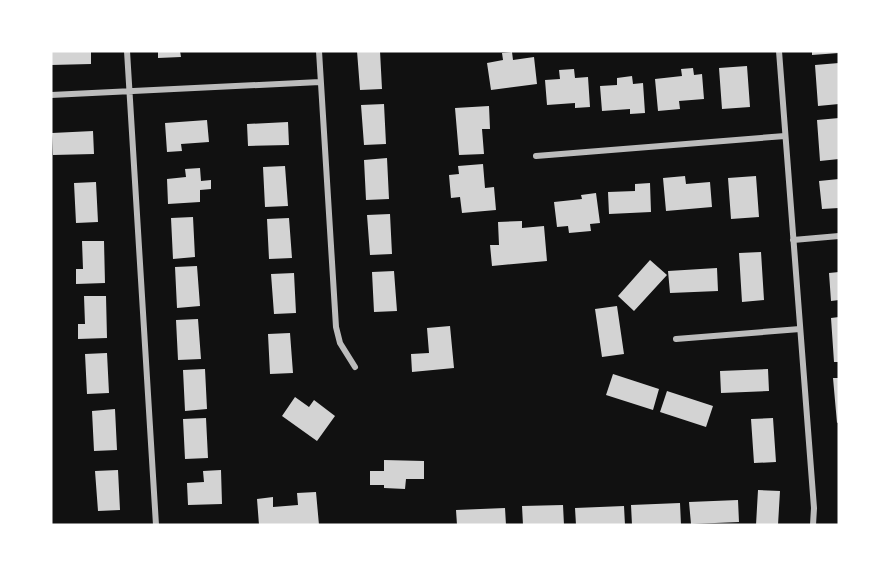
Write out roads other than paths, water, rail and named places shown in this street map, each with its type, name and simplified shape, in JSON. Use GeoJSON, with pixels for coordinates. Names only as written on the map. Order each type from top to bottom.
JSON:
{"type":"FeatureCollection","features":[{"type":"Feature","properties":{"kind":"street"},"geometry":{"type":"LineString","coordinates":[[127,51],[156,525]]}},
{"type":"Feature","properties":{"kind":"street"},"geometry":{"type":"LineString","coordinates":[[319,51],[336,327],[340,343],[355,367]]}},
{"type":"Feature","properties":{"kind":"street"},"geometry":{"type":"LineString","coordinates":[[778,51],[814,508],[813,525]]}},
{"type":"Feature","properties":{"kind":"street"},"geometry":{"type":"LineString","coordinates":[[51,95],[320,82]]}},
{"type":"Feature","properties":{"kind":"street"},"geometry":{"type":"LineString","coordinates":[[536,156],[785,136]]}},
{"type":"Feature","properties":{"kind":"street"},"geometry":{"type":"LineString","coordinates":[[793,240],[839,236]]}},
{"type":"Feature","properties":{"kind":"street"},"geometry":{"type":"LineString","coordinates":[[676,339],[800,329]]}}]}
